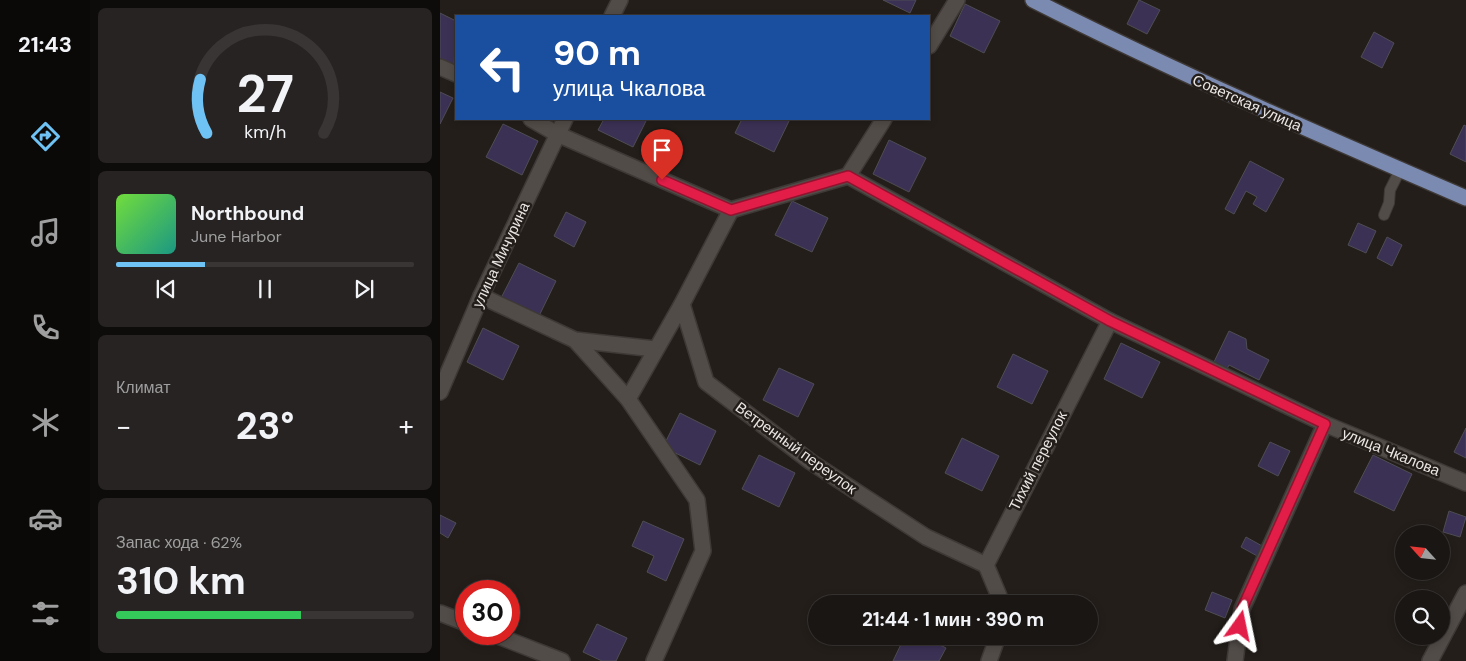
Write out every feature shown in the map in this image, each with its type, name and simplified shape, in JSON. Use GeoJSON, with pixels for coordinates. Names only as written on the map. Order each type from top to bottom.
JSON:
{"type":"FeatureCollection","features":[{"type":"Feature","properties":{"kind":"main road","name":"Советская улица"},"geometry":{"type":"LineString","coordinates":[[1033,0],[1140,55],[1310,132],[1466,198]]}},
{"type":"Feature","properties":{"kind":"street"},"geometry":{"type":"LineString","coordinates":[[612,15],[620,0]]}},
{"type":"Feature","properties":{"kind":"street"},"geometry":{"type":"LineString","coordinates":[[930,44],[957,0]]}},
{"type":"Feature","properties":{"kind":"street"},"geometry":{"type":"LineString","coordinates":[[440,67],[455,74]]}},
{"type":"Feature","properties":{"kind":"street"},"geometry":{"type":"LineString","coordinates":[[533,120],[557,134],[731,210],[848,176],[883,120]]}},
{"type":"Feature","properties":{"kind":"street","name":"улица Мичурина"},"geometry":{"type":"LineString","coordinates":[[440,392],[481,296],[564,120]]}},
{"type":"Feature","properties":{"kind":"street","name":"улица Чкалова"},"geometry":{"type":"LineString","coordinates":[[848,176],[1110,321],[1325,424],[1466,483]]}},
{"type":"Feature","properties":{"kind":"street"},"geometry":{"type":"LineString","coordinates":[[628,399],[682,304],[731,210]]}},
{"type":"Feature","properties":{"kind":"street"},"geometry":{"type":"LineString","coordinates":[[481,296],[575,340],[655,349]]}},
{"type":"Feature","properties":{"kind":"street","name":"Ветренный переулок"},"geometry":{"type":"LineString","coordinates":[[682,304],[706,382],[811,462],[926,537],[986,565]]}},
{"type":"Feature","properties":{"kind":"street","name":"Тихий переулок"},"geometry":{"type":"LineString","coordinates":[[986,565],[1110,321]]}},
{"type":"Feature","properties":{"kind":"street"},"geometry":{"type":"LineString","coordinates":[[575,340],[628,399],[697,500],[704,551],[654,661]]}},
{"type":"Feature","properties":{"kind":"street"},"geometry":{"type":"LineString","coordinates":[[1235,661],[1242,609],[1325,424]]}},
{"type":"Feature","properties":{"kind":"street"},"geometry":{"type":"LineString","coordinates":[[986,565],[999,595]]}},
{"type":"Feature","properties":{"kind":"street"},"geometry":{"type":"LineString","coordinates":[[1430,661],[1466,593]]}},
{"type":"Feature","properties":{"kind":"street"},"geometry":{"type":"LineString","coordinates":[[440,613],[455,619]]}},
{"type":"Feature","properties":{"kind":"street"},"geometry":{"type":"LineString","coordinates":[[520,645],[562,661]]}},
{"type":"Feature","properties":{"kind":"street"},"geometry":{"type":"LineString","coordinates":[[989,661],[995,645]]}},
{"type":"Feature","properties":{"kind":"lane"},"geometry":{"type":"LineString","coordinates":[[1384,215],[1389,203],[1390,190],[1400,170]]}},
{"type":"Feature","properties":{"kind":"building"},"geometry":{"type":"Polygon","coordinates":[[[883,0],[916,0],[910,13],[883,0]]]}},
{"type":"Feature","properties":{"kind":"building"},"geometry":{"type":"Polygon","coordinates":[[[1139,0],[1160,10],[1147,34],[1127,24],[1139,0]]]}},
{"type":"Feature","properties":{"kind":"building"},"geometry":{"type":"Polygon","coordinates":[[[965,4],[1000,21],[984,53],[950,36],[965,4]]]}},
{"type":"Feature","properties":{"kind":"building"},"geometry":{"type":"Polygon","coordinates":[[[440,13],[455,20],[454,66],[440,59],[440,13]]]}},
{"type":"Feature","properties":{"kind":"building"},"geometry":{"type":"Polygon","coordinates":[[[1374,32],[1394,43],[1382,68],[1361,57],[1374,32]]]}},
{"type":"Feature","properties":{"kind":"building"},"geometry":{"type":"Polygon","coordinates":[[[440,92],[453,98],[440,124],[440,92]]]}},
{"type":"Feature","properties":{"kind":"building"},"geometry":{"type":"Polygon","coordinates":[[[603,120],[646,120],[633,147],[598,130],[603,120]]]}},
{"type":"Feature","properties":{"kind":"building"},"geometry":{"type":"Polygon","coordinates":[[[742,120],[790,120],[774,152],[735,133],[742,120]]]}},
{"type":"Feature","properties":{"kind":"building"},"geometry":{"type":"Polygon","coordinates":[[[503,124],[538,141],[522,175],[486,157],[503,124]]]}},
{"type":"Feature","properties":{"kind":"building"},"geometry":{"type":"Polygon","coordinates":[[[1464,125],[1466,126],[1466,162],[1450,154],[1464,125]]]}},
{"type":"Feature","properties":{"kind":"building"},"geometry":{"type":"Polygon","coordinates":[[[889,140],[926,158],[909,192],[873,174],[889,140]]]}},
{"type":"Feature","properties":{"kind":"building"},"geometry":{"type":"Polygon","coordinates":[[[1250,161],[1284,179],[1266,212],[1253,204],[1257,197],[1246,191],[1234,214],[1225,209],[1250,161]]]}},
{"type":"Feature","properties":{"kind":"building"},"geometry":{"type":"Polygon","coordinates":[[[792,201],[828,218],[812,252],[775,235],[792,201]]]}},
{"type":"Feature","properties":{"kind":"building"},"geometry":{"type":"Polygon","coordinates":[[[566,212],[586,222],[574,247],[554,236],[566,212]]]}},
{"type":"Feature","properties":{"kind":"building"},"geometry":{"type":"Polygon","coordinates":[[[1358,223],[1376,231],[1366,253],[1348,245],[1358,223]]]}},
{"type":"Feature","properties":{"kind":"building"},"geometry":{"type":"Polygon","coordinates":[[[1387,237],[1402,245],[1392,266],[1377,258],[1387,237]]]}},
{"type":"Feature","properties":{"kind":"building"},"geometry":{"type":"Polygon","coordinates":[[[519,263],[556,281],[539,316],[501,298],[519,263]]]}},
{"type":"Feature","properties":{"kind":"building"},"geometry":{"type":"Polygon","coordinates":[[[483,328],[519,346],[503,380],[467,362],[483,328]]]}},
{"type":"Feature","properties":{"kind":"building"},"geometry":{"type":"Polygon","coordinates":[[[1229,331],[1246,339],[1247,349],[1269,360],[1259,380],[1229,365],[1226,371],[1213,364],[1229,331]]]}},
{"type":"Feature","properties":{"kind":"building"},"geometry":{"type":"Polygon","coordinates":[[[1121,343],[1160,362],[1142,398],[1104,379],[1121,343]]]}},
{"type":"Feature","properties":{"kind":"building"},"geometry":{"type":"Polygon","coordinates":[[[1013,354],[1048,371],[1032,404],[997,387],[1013,354]]]}},
{"type":"Feature","properties":{"kind":"building"},"geometry":{"type":"Polygon","coordinates":[[[779,368],[814,384],[798,417],[763,400],[779,368]]]}},
{"type":"Feature","properties":{"kind":"building"},"geometry":{"type":"Polygon","coordinates":[[[680,413],[716,431],[700,465],[663,447],[680,413]]]}},
{"type":"Feature","properties":{"kind":"building"},"geometry":{"type":"Polygon","coordinates":[[[1466,428],[1466,458],[1454,452],[1466,428]]]}},
{"type":"Feature","properties":{"kind":"building"},"geometry":{"type":"Polygon","coordinates":[[[962,438],[999,456],[982,491],[945,473],[962,438]]]}},
{"type":"Feature","properties":{"kind":"building"},"geometry":{"type":"Polygon","coordinates":[[[1270,442],[1290,451],[1278,476],[1258,466],[1270,442]]]}},
{"type":"Feature","properties":{"kind":"building"},"geometry":{"type":"Polygon","coordinates":[[[759,455],[795,473],[779,507],[742,489],[759,455]]]}},
{"type":"Feature","properties":{"kind":"building"},"geometry":{"type":"Polygon","coordinates":[[[1373,455],[1412,474],[1394,511],[1354,492],[1373,455]]]}},
{"type":"Feature","properties":{"kind":"building"},"geometry":{"type":"Polygon","coordinates":[[[1449,511],[1466,517],[1460,537],[1450,534],[1450,525],[1445,525],[1449,511]]]}},
{"type":"Feature","properties":{"kind":"building"},"geometry":{"type":"Polygon","coordinates":[[[440,515],[456,523],[448,538],[440,533],[440,515]]]}},
{"type":"Feature","properties":{"kind":"building"},"geometry":{"type":"Polygon","coordinates":[[[643,521],[684,539],[666,581],[647,572],[654,556],[632,546],[643,521]]]}},
{"type":"Feature","properties":{"kind":"building"},"geometry":{"type":"Polygon","coordinates":[[[1246,537],[1264,547],[1259,557],[1241,547],[1246,537]]]}},
{"type":"Feature","properties":{"kind":"building"},"geometry":{"type":"Polygon","coordinates":[[[1212,592],[1232,600],[1225,618],[1205,610],[1212,592]]]}},
{"type":"Feature","properties":{"kind":"building"},"geometry":{"type":"Polygon","coordinates":[[[597,624],[627,638],[616,661],[602,661],[583,652],[597,624]]]}},
{"type":"Feature","properties":{"kind":"building"},"geometry":{"type":"Polygon","coordinates":[[[901,645],[940,645],[946,648],[939,661],[893,661],[901,645]]]}},
{"type":"Feature","properties":{"kind":"route"},"geometry":{"type":"LineString","coordinates":[[662,180],[731,210],[848,176],[1110,321],[1325,424],[1242,609],[1240,626]]}}]}
